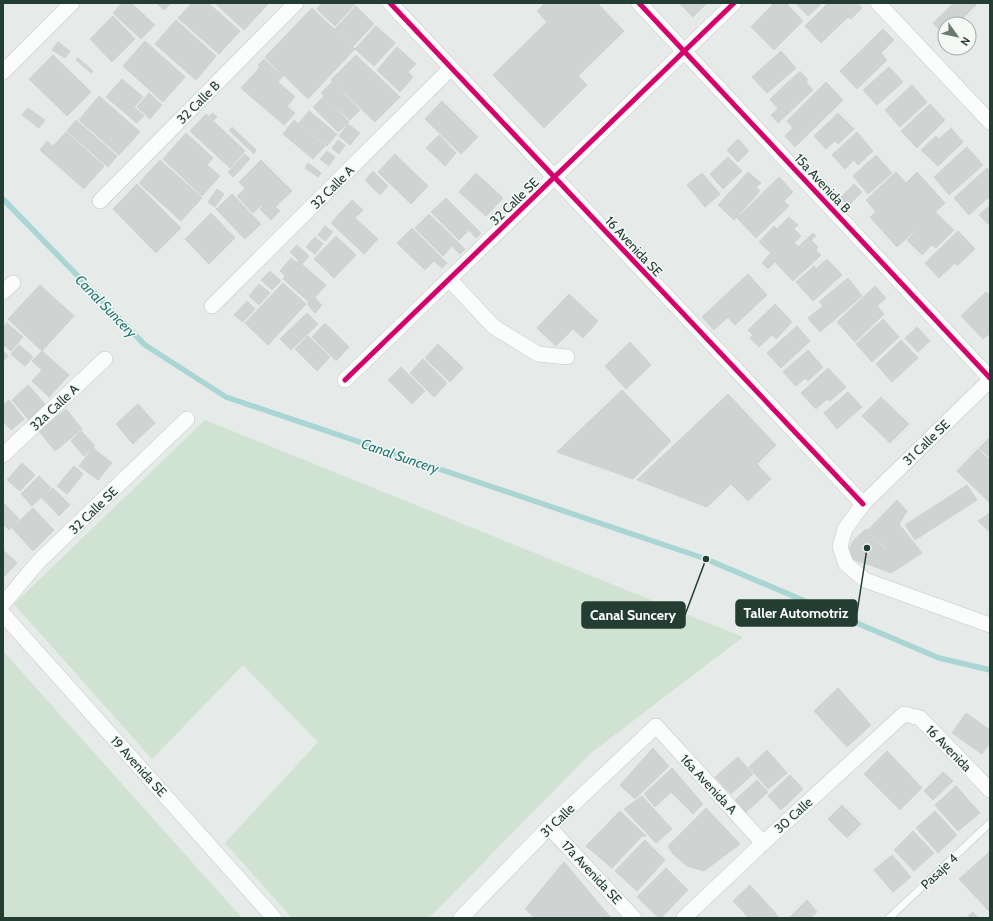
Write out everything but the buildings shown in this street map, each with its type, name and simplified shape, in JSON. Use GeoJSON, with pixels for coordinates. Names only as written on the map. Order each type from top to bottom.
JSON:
{"type":"FeatureCollection","features":[{"type":"Feature","properties":{"kind":"street"},"geometry":{"type":"LineString","coordinates":[[3,72],[72,3]]}},
{"type":"Feature","properties":{"kind":"street","name":"32 Calle B"},"geometry":{"type":"LineString","coordinates":[[100,201],[296,3]]}},
{"type":"Feature","properties":{"kind":"street","name":"16 Avenida SE"},"geometry":{"type":"LineString","coordinates":[[390,3],[862,504]]}},
{"type":"Feature","properties":{"kind":"street","name":"15a Avenida B"},"geometry":{"type":"LineString","coordinates":[[639,3],[990,379]]}},
{"type":"Feature","properties":{"kind":"street","name":"32 Calle SE"},"geometry":{"type":"LineString","coordinates":[[345,380],[734,3]]}},
{"type":"Feature","properties":{"kind":"street"},"geometry":{"type":"LineString","coordinates":[[878,3],[990,122]]}},
{"type":"Feature","properties":{"kind":"street","name":"32 Calle A"},"geometry":{"type":"LineString","coordinates":[[212,306],[451,68]]}},
{"type":"Feature","properties":{"kind":"street"},"geometry":{"type":"LineString","coordinates":[[450,279],[494,327],[538,354],[567,357]]}},
{"type":"Feature","properties":{"kind":"street","name":"32a Calle A"},"geometry":{"type":"LineString","coordinates":[[3,455],[105,359]]}},
{"type":"Feature","properties":{"kind":"street","name":"31 Calle SE"},"geometry":{"type":"LineString","coordinates":[[990,379],[862,504],[845,529],[840,547],[846,564],[865,580],[990,625]]}},
{"type":"Feature","properties":{"kind":"street","name":"32 Calle SE"},"geometry":{"type":"LineString","coordinates":[[3,604],[38,562],[186,419]]}},
{"type":"Feature","properties":{"kind":"street","name":"19 Avenida SE"},"geometry":{"type":"LineString","coordinates":[[3,614],[274,918]]}},
{"type":"Feature","properties":{"kind":"street","name":"16 Avenida"},"geometry":{"type":"LineString","coordinates":[[904,714],[920,718],[990,790]]}},
{"type":"Feature","properties":{"kind":"street","name":"30 Calle"},"geometry":{"type":"LineString","coordinates":[[684,918],[763,843],[904,714]]}},
{"type":"Feature","properties":{"kind":"street","name":"16a Avenida A"},"geometry":{"type":"LineString","coordinates":[[656,726],[763,843]]}},
{"type":"Feature","properties":{"kind":"street","name":"31 Calle"},"geometry":{"type":"LineString","coordinates":[[461,918],[549,827],[656,726]]}},
{"type":"Feature","properties":{"kind":"street","name":"17a Avenida SE"},"geometry":{"type":"LineString","coordinates":[[549,827],[634,918]]}},
{"type":"Feature","properties":{"kind":"lane","name":"Pasaje 4"},"geometry":{"type":"LineString","coordinates":[[889,918],[990,823]]}},
{"type":"Feature","properties":{"kind":"green space"},"geometry":{"type":"Polygon","coordinates":[[[205,420],[743,637],[591,753],[429,918],[292,918],[225,843],[318,742],[243,665],[152,759],[14,604],[205,420]]]}},
{"type":"Feature","properties":{"kind":"green space"},"geometry":{"type":"Polygon","coordinates":[[[3,651],[242,918],[3,918],[3,651]]]}},
{"type":"Feature","properties":{"kind":"waterway","name":"Canal Suncery"},"geometry":{"type":"LineString","coordinates":[[3,199],[145,345],[226,397],[706,559],[939,658],[990,670]]}},
{"type":"Feature","properties":{"kind":"cycle path"},"geometry":{"type":"LineString","coordinates":[[390,3],[863,504]]}},
{"type":"Feature","properties":{"kind":"cycle path"},"geometry":{"type":"LineString","coordinates":[[639,3],[990,378]]}},
{"type":"Feature","properties":{"kind":"cycle path"},"geometry":{"type":"LineString","coordinates":[[345,380],[734,3]]}},
{"type":"Feature","properties":{"kind":"place","name":"Taller Automotriz"},"geometry":{"type":"Point","coordinates":[867,548]}},
{"type":"Feature","properties":{"kind":"place","name":"Canal Suncery"},"geometry":{"type":"Point","coordinates":[706,559]}}]}
